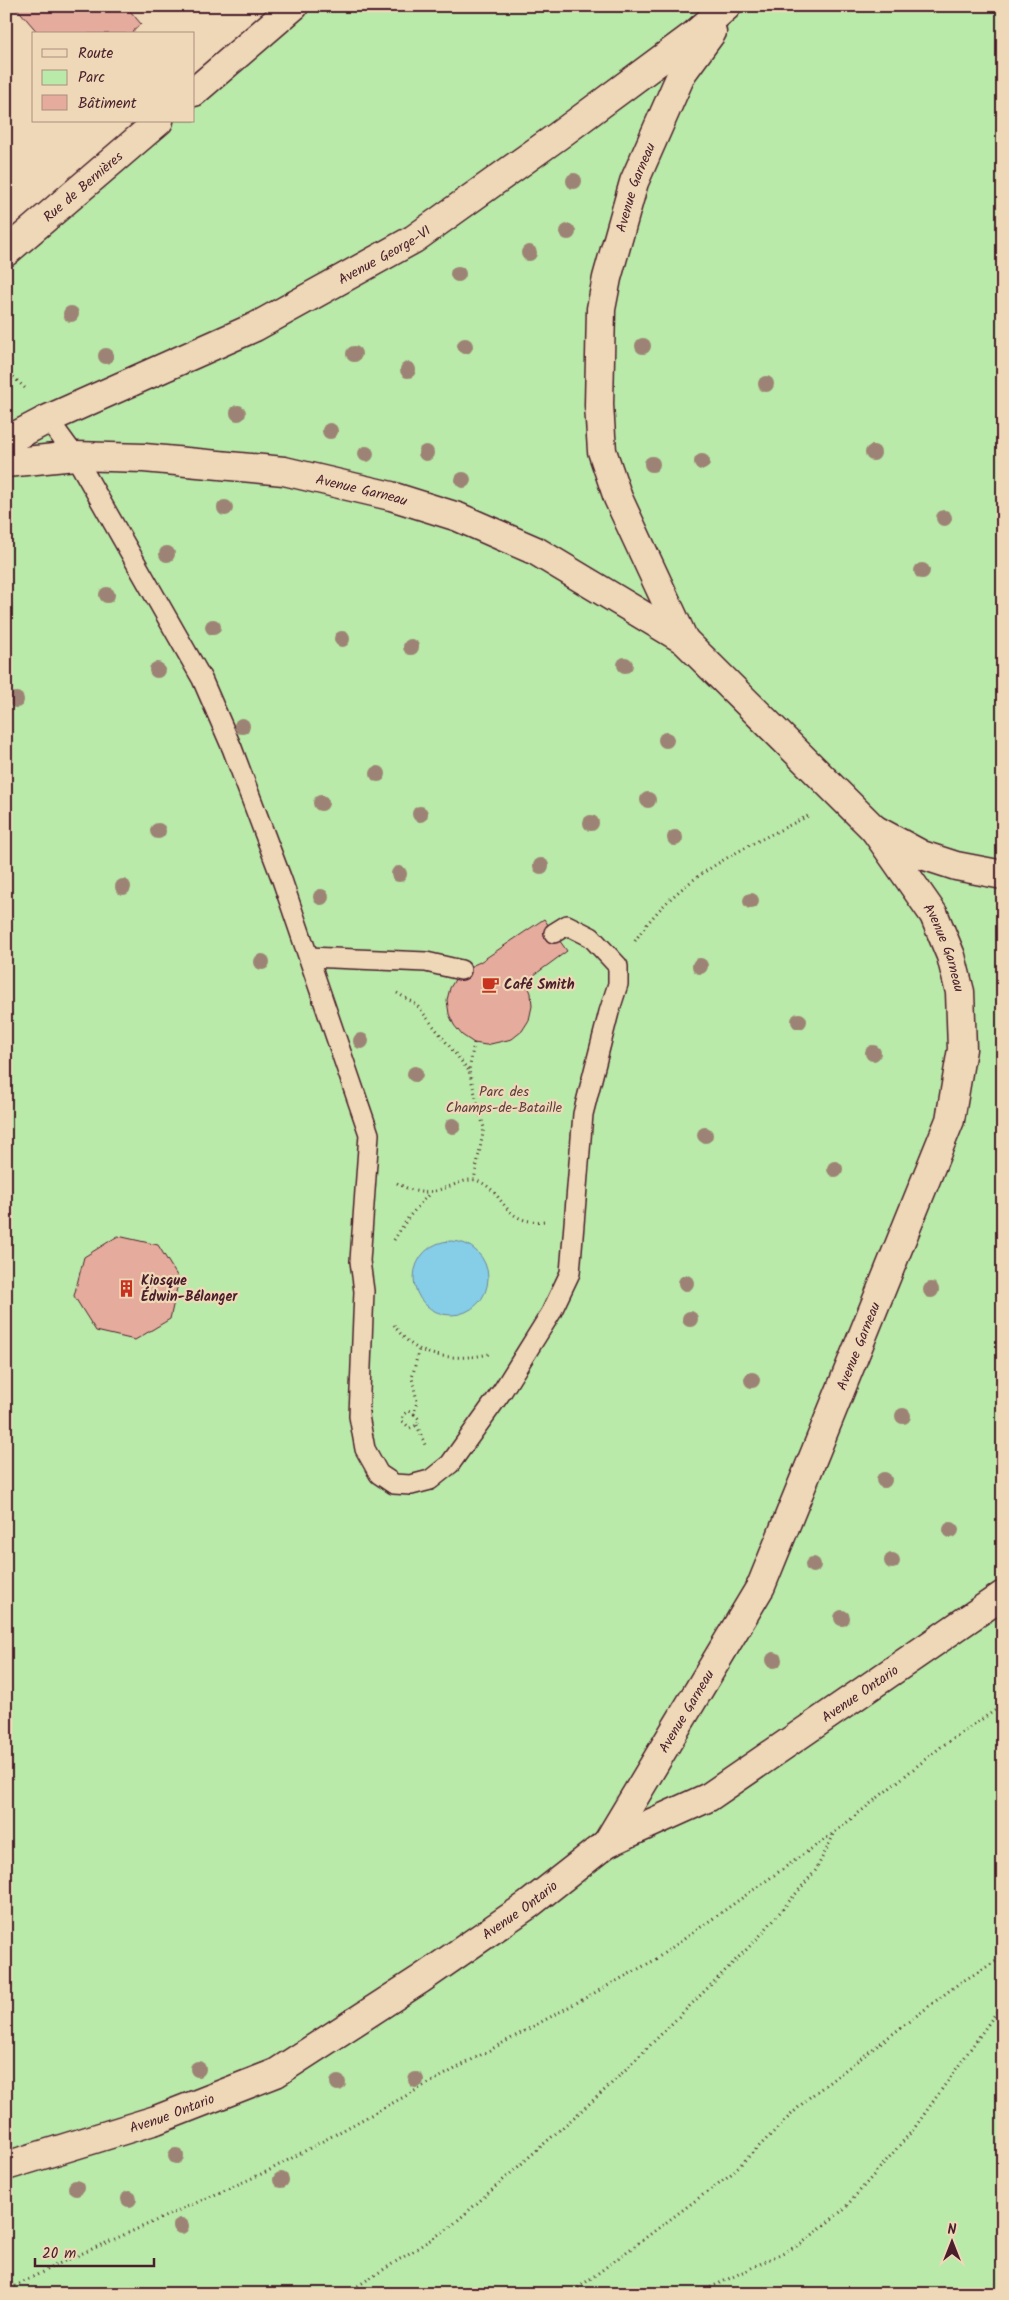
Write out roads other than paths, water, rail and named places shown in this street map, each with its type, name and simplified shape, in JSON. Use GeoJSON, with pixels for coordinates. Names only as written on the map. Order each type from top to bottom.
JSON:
{"type":"FeatureCollection","features":[{"type":"Feature","properties":{"kind":"street"},"geometry":{"type":"LineString","coordinates":[[195,91],[294,6]]}},
{"type":"Feature","properties":{"kind":"street","name":"Avenue George-VI"},"geometry":{"type":"LineString","coordinates":[[6,441],[48,419],[255,327],[414,239],[582,118],[694,35],[729,6]]}},
{"type":"Feature","properties":{"kind":"street","name":"Avenue Garneau"},"geometry":{"type":"LineString","coordinates":[[684,640],[618,498],[602,451],[599,405],[601,309],[607,278],[634,182],[682,73],[729,6]]}},
{"type":"Feature","properties":{"kind":"street","name":"Rue de Bernières"},"geometry":{"type":"LineString","coordinates":[[6,252],[158,122]]}},
{"type":"Feature","properties":{"kind":"street","name":"Avenue Garneau"},"geometry":{"type":"LineString","coordinates":[[6,463],[75,456],[144,458],[284,471],[391,496],[458,517],[536,551],[684,640],[874,828],[934,915],[951,956],[960,992],[962,1049],[950,1120],[761,1586],[607,1843]]}},
{"type":"Feature","properties":{"kind":"street","name":"Avenue Garneau"},"geometry":{"type":"LineString","coordinates":[[874,828],[922,855],[956,866],[1003,875]]}},
{"type":"Feature","properties":{"kind":"street","name":"Avenue Ontario"},"geometry":{"type":"LineString","coordinates":[[6,2166],[156,2120],[276,2073],[421,1979],[513,1915],[607,1843],[709,1797],[1003,1595]]}},
{"type":"Feature","properties":{"kind":"lane"},"geometry":{"type":"LineString","coordinates":[[48,419],[75,456],[202,679],[232,748],[309,956],[369,1134],[360,1261],[364,1291],[359,1416],[365,1449],[379,1474],[394,1484],[411,1485],[430,1480],[450,1464],[503,1390],[551,1313],[570,1273],[583,1114],[618,984],[618,966],[591,937],[566,925],[554,933]]}},
{"type":"Feature","properties":{"kind":"lane"},"geometry":{"type":"LineString","coordinates":[[309,956],[426,962],[461,970]]}},
{"type":"Feature","properties":{"kind":"water"},"geometry":{"type":"Polygon","coordinates":[[[451,1241],[465,1244],[477,1252],[485,1264],[488,1278],[485,1292],[477,1304],[465,1312],[451,1315],[437,1312],[425,1304],[417,1292],[414,1278],[417,1264],[425,1252],[437,1244],[451,1241]]]}},
{"type":"Feature","properties":{"kind":"place","name":"Café Smith"},"geometry":{"type":"Point","coordinates":[490,984]}},
{"type":"Feature","properties":{"kind":"place","name":"Kiosque Édwin-Bélanger"},"geometry":{"type":"Point","coordinates":[127,1288]}},
{"type":"Feature","properties":{"kind":"park label","name":"Parc des Champs-de-Bataille"},"geometry":{"type":"Point","coordinates":[504,1100]}}]}
